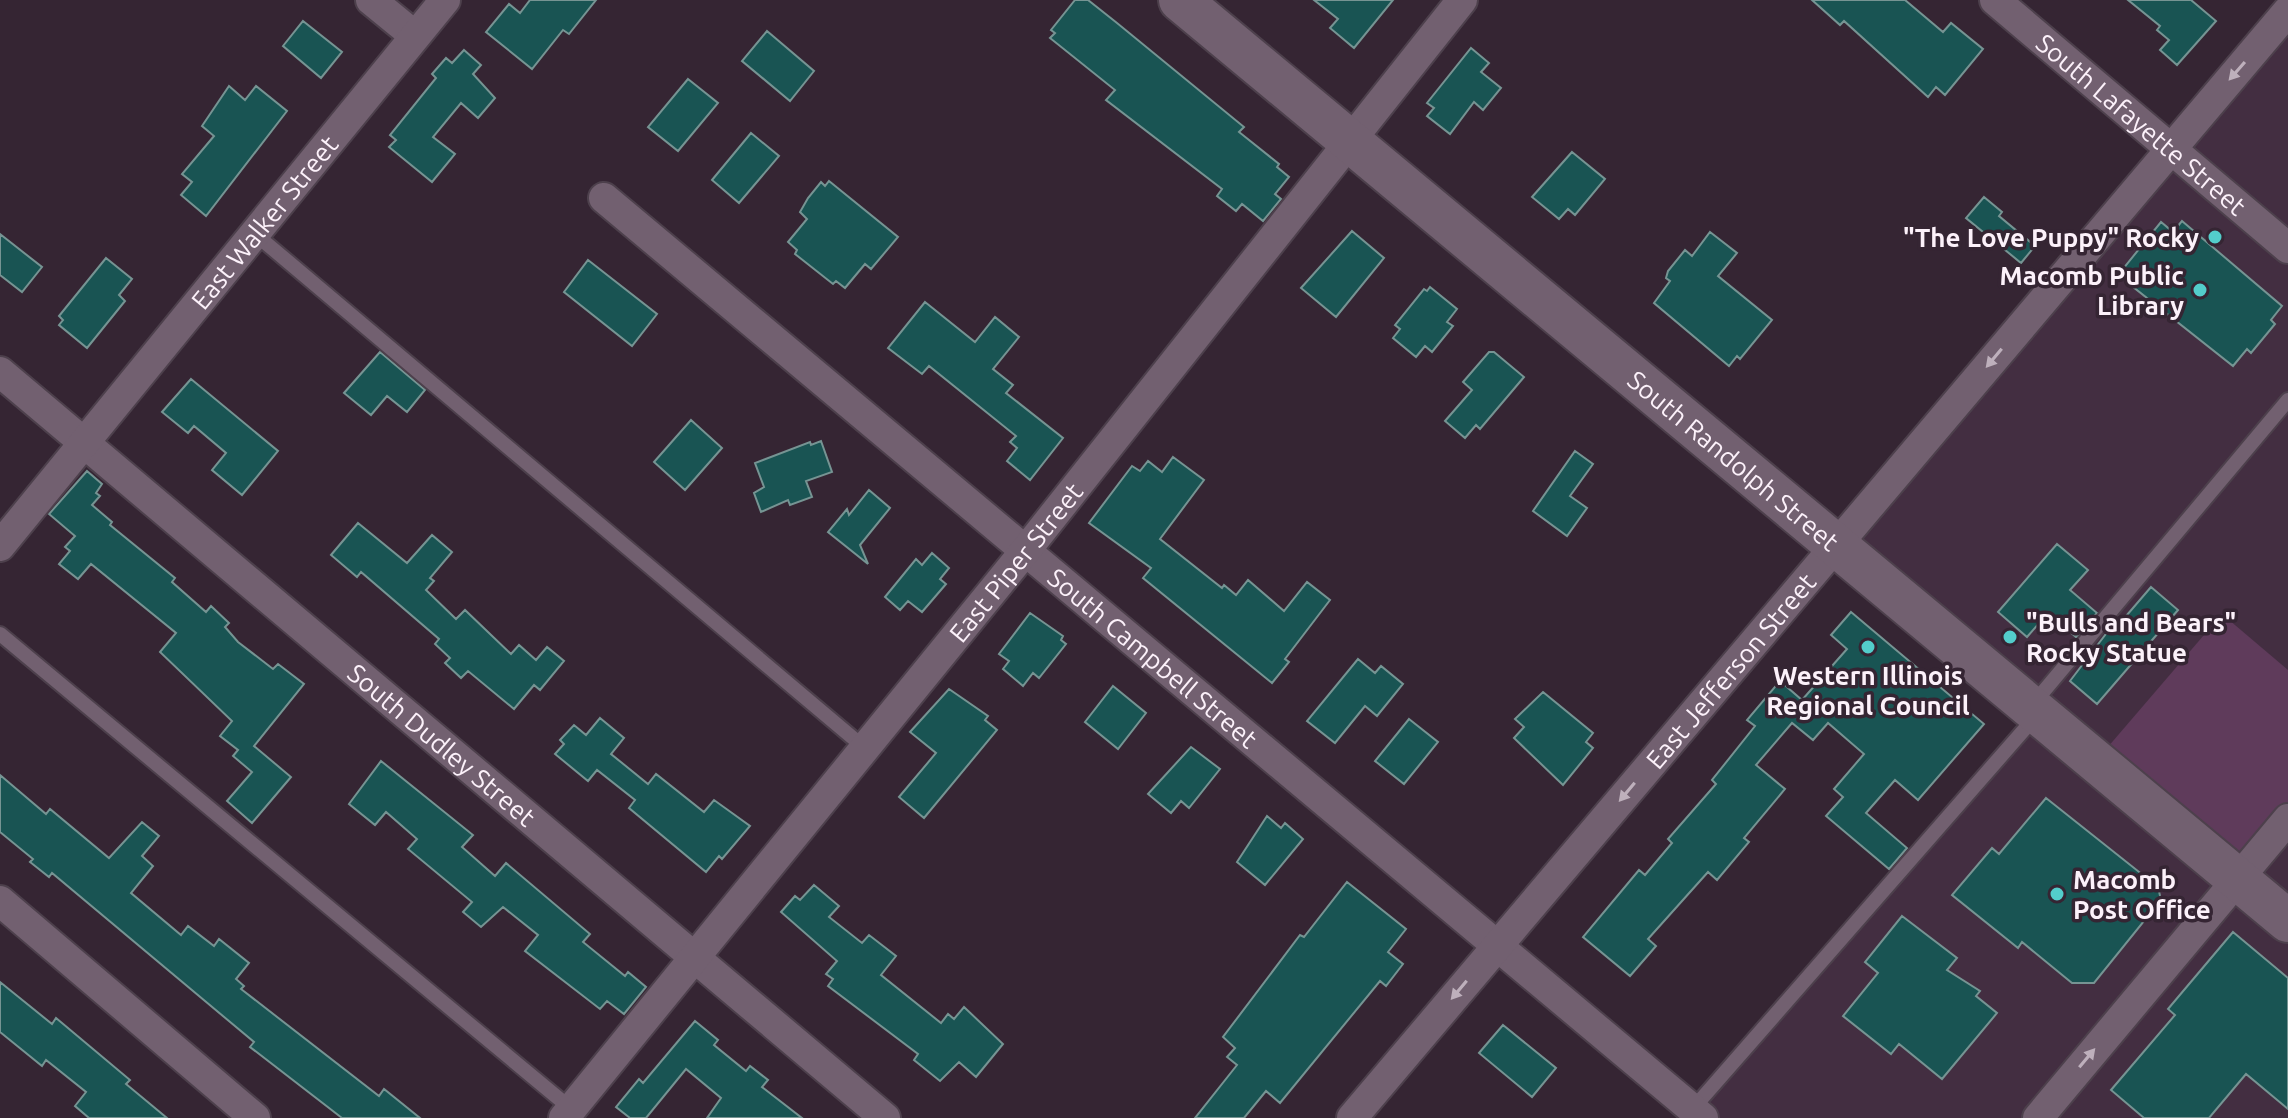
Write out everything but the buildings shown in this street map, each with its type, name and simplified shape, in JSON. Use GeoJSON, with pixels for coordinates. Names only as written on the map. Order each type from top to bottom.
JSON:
{"type":"FeatureCollection","features":[{"type":"Feature","properties":{"kind":"street"},"geometry":{"type":"LineString","coordinates":[[371,0],[415,36]]}},
{"type":"Feature","properties":{"kind":"street","name":"East Walker Street"},"geometry":{"type":"LineString","coordinates":[[0,546],[445,0]]}},
{"type":"Feature","properties":{"kind":"street","name":"South Randolph Street"},"geometry":{"type":"LineString","coordinates":[[1180,0],[2288,921]]}},
{"type":"Feature","properties":{"kind":"street","name":"East Piper Street"},"geometry":{"type":"LineString","coordinates":[[573,1115],[1462,0]]}},
{"type":"Feature","properties":{"kind":"street","name":"South Lafayette Street"},"geometry":{"type":"LineString","coordinates":[[1995,0],[2288,248]]}},
{"type":"Feature","properties":{"kind":"street","name":"East Jefferson Street"},"geometry":{"type":"LineString","coordinates":[[1352,1118],[2288,11]]}},
{"type":"Feature","properties":{"kind":"street","name":"South Campbell Street"},"geometry":{"type":"LineString","coordinates":[[604,198],[1497,946],[1693,1115]]}},
{"type":"Feature","properties":{"kind":"street","name":"South Dudley Street"},"geometry":{"type":"LineString","coordinates":[[0,372],[885,1118]]}},
{"type":"Feature","properties":{"kind":"street"},"geometry":{"type":"LineString","coordinates":[[2038,1118],[2288,819]]}},
{"type":"Feature","properties":{"kind":"street"},"geometry":{"type":"LineString","coordinates":[[0,901],[255,1118]]}},
{"type":"Feature","properties":{"kind":"lane"},"geometry":{"type":"LineString","coordinates":[[254,233],[866,749]]}},
{"type":"Feature","properties":{"kind":"lane"},"geometry":{"type":"LineString","coordinates":[[1693,1115],[2034,711],[2288,400]]}},
{"type":"Feature","properties":{"kind":"lane"},"geometry":{"type":"LineString","coordinates":[[0,634],[573,1115]]}},
{"type":"Feature","properties":{"kind":"shaded area"},"geometry":{"type":"Polygon","coordinates":[[[2288,11],[2288,1118],[1685,1118],[2037,715],[1835,547],[2288,11]]]}},
{"type":"Feature","properties":{"kind":"shaded area"},"geometry":{"type":"Polygon","coordinates":[[[2222,614],[2288,670],[2288,819],[2236,879],[2095,762],[2222,614]]]}},
{"type":"Feature","properties":{"kind":"place","name":"\"The Love Puppy\" Rocky"},"geometry":{"type":"Point","coordinates":[2215,237]}},
{"type":"Feature","properties":{"kind":"place","name":"Macomb Public Library"},"geometry":{"type":"Point","coordinates":[2200,290]}},
{"type":"Feature","properties":{"kind":"place","name":"\"Bulls and Bears\" Rocky Statue"},"geometry":{"type":"Point","coordinates":[2010,637]}},
{"type":"Feature","properties":{"kind":"place","name":"Western Illinois Regional Council"},"geometry":{"type":"Point","coordinates":[1868,647]}},
{"type":"Feature","properties":{"kind":"place","name":"Macomb Post Office"},"geometry":{"type":"Point","coordinates":[2057,894]}}]}
